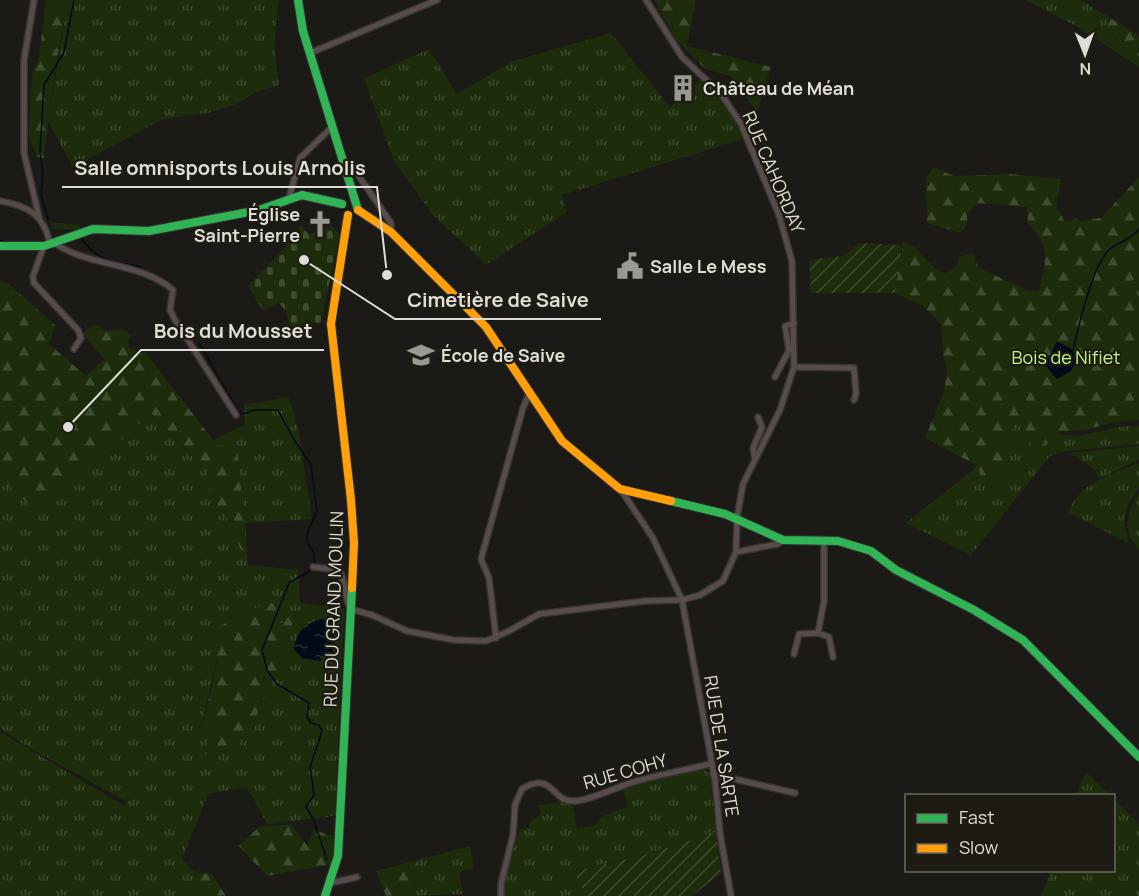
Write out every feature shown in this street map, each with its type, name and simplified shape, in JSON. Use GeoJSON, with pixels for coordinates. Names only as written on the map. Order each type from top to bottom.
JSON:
{"type":"FeatureCollection","features":[{"type":"Feature","properties":{"kind":"street"},"geometry":{"type":"LineString","coordinates":[[34,0],[24,60],[24,153],[39,217],[46,227],[49,244],[33,276],[34,283],[78,330],[81,338],[74,349]]}},
{"type":"Feature","properties":{"kind":"street"},"geometry":{"type":"LineString","coordinates":[[298,0],[310,53],[351,183],[343,212],[348,215],[358,210]]}},
{"type":"Feature","properties":{"kind":"street"},"geometry":{"type":"LineString","coordinates":[[310,53],[437,0]]}},
{"type":"Feature","properties":{"kind":"street","name":"RUE CAHORDAY"},"geometry":{"type":"LineString","coordinates":[[646,0],[682,57],[722,95],[741,124],[788,242],[794,323],[794,367],[780,410],[743,484],[737,518],[736,552]]}},
{"type":"Feature","properties":{"kind":"street"},"geometry":{"type":"LineString","coordinates":[[289,198],[300,158],[333,126]]}},
{"type":"Feature","properties":{"kind":"street"},"geometry":{"type":"LineString","coordinates":[[346,165],[356,172],[391,223],[391,232]]}},
{"type":"Feature","properties":{"kind":"street"},"geometry":{"type":"LineString","coordinates":[[0,246],[49,244],[93,230],[149,231],[274,205],[289,198],[313,196],[348,200],[358,210],[391,232],[491,333],[562,441],[620,489],[737,518],[783,540],[824,541],[860,546],[896,570],[974,610],[1023,640],[1139,757]]}},
{"type":"Feature","properties":{"kind":"street"},"geometry":{"type":"LineString","coordinates":[[0,201],[16,204],[39,217]]}},
{"type":"Feature","properties":{"kind":"street","name":"RUE DU GRAND MOULIN"},"geometry":{"type":"LineString","coordinates":[[325,896],[331,884],[338,856],[351,609],[353,517],[331,324],[348,215]]}},
{"type":"Feature","properties":{"kind":"street"},"geometry":{"type":"LineString","coordinates":[[49,244],[68,253],[129,269],[173,290],[170,310],[174,320],[236,415]]}},
{"type":"Feature","properties":{"kind":"street"},"geometry":{"type":"LineString","coordinates":[[775,377],[789,350],[785,326],[794,323]]}},
{"type":"Feature","properties":{"kind":"street"},"geometry":{"type":"LineString","coordinates":[[794,367],[851,366],[856,372],[854,400]]}},
{"type":"Feature","properties":{"kind":"street"},"geometry":{"type":"LineString","coordinates":[[496,638],[489,578],[482,559],[523,408],[530,394]]}},
{"type":"Feature","properties":{"kind":"street"},"geometry":{"type":"LineString","coordinates":[[755,462],[753,448],[762,427],[758,417]]}},
{"type":"Feature","properties":{"kind":"street","name":"RUE DE LA SARTE"},"geometry":{"type":"LineString","coordinates":[[620,489],[653,538],[682,600],[713,774],[730,896]]}},
{"type":"Feature","properties":{"kind":"street"},"geometry":{"type":"LineString","coordinates":[[315,567],[339,570],[343,576],[346,602],[351,609],[372,615],[394,627],[444,638],[486,640],[496,638],[539,614],[645,601],[682,600],[700,595],[723,582],[736,552],[778,544],[783,540]]}},
{"type":"Feature","properties":{"kind":"street"},"geometry":{"type":"LineString","coordinates":[[818,633],[824,601],[824,541]]}},
{"type":"Feature","properties":{"kind":"street"},"geometry":{"type":"LineString","coordinates":[[794,654],[799,634],[818,633],[829,637],[833,657]]}},
{"type":"Feature","properties":{"kind":"street","name":"RUE COHY"},"geometry":{"type":"LineString","coordinates":[[501,896],[501,884],[513,835],[515,805],[522,789],[537,782],[543,782],[563,798],[575,801],[636,781],[710,764]]}},
{"type":"Feature","properties":{"kind":"street"},"geometry":{"type":"LineString","coordinates":[[713,774],[795,793]]}},
{"type":"Feature","properties":{"kind":"street"},"geometry":{"type":"LineString","coordinates":[[331,884],[357,877]]}},
{"type":"Feature","properties":{"kind":"green space"},"geometry":{"type":"Polygon","coordinates":[[[46,0],[68,0],[54,75],[44,158],[37,157],[29,137],[32,76],[39,56],[46,0]]]}},
{"type":"Feature","properties":{"kind":"green space"},"geometry":{"type":"Polygon","coordinates":[[[68,0],[279,0],[274,46],[279,85],[256,92],[235,105],[208,113],[163,119],[73,167],[48,121],[68,0]]]}},
{"type":"Feature","properties":{"kind":"green space"},"geometry":{"type":"Polygon","coordinates":[[[654,0],[696,0],[687,46],[771,67],[757,112],[731,76],[705,69],[676,39],[654,0]]]}},
{"type":"Feature","properties":{"kind":"green space"},"geometry":{"type":"Polygon","coordinates":[[[1025,0],[1080,0],[1110,18],[1105,28],[1139,54],[1139,67],[1076,26],[1025,0]]]}},
{"type":"Feature","properties":{"kind":"green space"},"geometry":{"type":"Polygon","coordinates":[[[1110,18],[1139,36],[1139,54],[1105,28],[1110,18]]]}},
{"type":"Feature","properties":{"kind":"green space"},"geometry":{"type":"Polygon","coordinates":[[[611,33],[670,107],[702,78],[725,107],[743,139],[562,195],[567,212],[486,265],[433,215],[394,161],[364,78],[429,49],[457,94],[513,61],[611,33]]]}},
{"type":"Feature","properties":{"kind":"green space","name":"Bois de Nifiet"},"geometry":{"type":"Polygon","coordinates":[[[934,167],[954,176],[1009,174],[1061,179],[1056,206],[1065,222],[1076,217],[1080,221],[1101,218],[1139,177],[1139,274],[1131,282],[1132,298],[1139,315],[1139,420],[1114,422],[1086,430],[1054,432],[1045,438],[1048,443],[1041,451],[1033,449],[1017,422],[1012,429],[1004,477],[987,480],[980,475],[978,466],[925,438],[944,392],[947,371],[943,354],[941,324],[923,306],[895,293],[903,242],[915,248],[933,266],[945,273],[956,267],[960,257],[973,253],[979,268],[1027,290],[1039,290],[1045,262],[1041,240],[1028,224],[1027,207],[977,203],[967,214],[967,225],[961,233],[927,223],[926,179],[934,167]]]}},
{"type":"Feature","properties":{"kind":"green space"},"geometry":{"type":"Polygon","coordinates":[[[50,222],[79,225],[82,230],[53,229],[50,222]]]}},
{"type":"Feature","properties":{"kind":"green space"},"geometry":{"type":"Polygon","coordinates":[[[301,225],[309,235],[330,225],[340,234],[320,324],[307,322],[291,329],[286,311],[279,303],[263,311],[248,286],[291,241],[301,225]]]}},
{"type":"Feature","properties":{"kind":"green space"},"geometry":{"type":"Polygon","coordinates":[[[859,243],[902,245],[895,293],[811,293],[809,260],[843,256],[859,243]]]}},
{"type":"Feature","properties":{"kind":"green space"},"geometry":{"type":"Polygon","coordinates":[[[1139,274],[1139,315],[1131,298],[1131,282],[1139,274]]]}},
{"type":"Feature","properties":{"kind":"green space"},"geometry":{"type":"Polygon","coordinates":[[[0,280],[10,285],[55,325],[49,344],[86,376],[104,359],[83,334],[89,327],[98,325],[105,331],[125,329],[130,335],[128,341],[130,348],[140,353],[145,352],[217,445],[237,447],[248,566],[224,511],[212,510],[207,468],[201,466],[151,413],[38,513],[9,486],[0,466],[0,373],[13,351],[0,337],[0,280]]]}},
{"type":"Feature","properties":{"kind":"green space"},"geometry":{"type":"Polygon","coordinates":[[[0,337],[13,351],[0,373],[0,337]]]}},
{"type":"Feature","properties":{"kind":"green space"},"geometry":{"type":"Polygon","coordinates":[[[289,397],[298,428],[312,519],[245,523],[248,565],[298,570],[300,603],[344,609],[335,816],[267,824],[247,787],[208,794],[182,859],[195,872],[198,896],[0,896],[0,732],[123,805],[127,802],[23,744],[0,728],[0,466],[9,486],[38,513],[150,413],[201,466],[207,468],[212,510],[224,511],[247,563],[217,446],[213,440],[245,425],[244,405],[289,397]],[[282,610],[241,619],[235,623],[226,623],[204,720],[242,739],[252,738],[255,720],[272,676],[290,666],[283,657],[289,626],[296,616],[295,613],[291,613],[283,623],[278,624],[282,610]]]}},
{"type":"Feature","properties":{"kind":"green space"},"geometry":{"type":"Polygon","coordinates":[[[1018,421],[1045,438],[1054,432],[1076,435],[1139,426],[1139,444],[1065,451],[1050,456],[971,555],[906,523],[978,466],[980,475],[1004,477],[1012,429],[1018,421]]]}},
{"type":"Feature","properties":{"kind":"green space"},"geometry":{"type":"Polygon","coordinates":[[[1139,446],[1139,460],[1100,478],[1093,468],[1070,453],[1139,446]]]}},
{"type":"Feature","properties":{"kind":"green space"},"geometry":{"type":"Polygon","coordinates":[[[1139,463],[1139,488],[1128,505],[1124,520],[1128,543],[1069,513],[1072,503],[1087,487],[1108,475],[1139,463]]]}},
{"type":"Feature","properties":{"kind":"green space"},"geometry":{"type":"Polygon","coordinates":[[[1139,493],[1139,549],[1130,536],[1128,522],[1131,507],[1139,493]]]}},
{"type":"Feature","properties":{"kind":"green space"},"geometry":{"type":"Polygon","coordinates":[[[267,602],[280,605],[282,610],[278,624],[283,623],[291,613],[295,613],[283,656],[290,665],[283,678],[272,676],[255,720],[252,739],[242,739],[234,749],[213,757],[203,752],[213,729],[204,721],[218,659],[213,653],[221,626],[226,623],[235,623],[248,611],[267,602]]]}},
{"type":"Feature","properties":{"kind":"green space"},"geometry":{"type":"Polygon","coordinates":[[[701,769],[708,771],[710,776],[716,832],[642,856],[574,870],[586,896],[503,896],[503,885],[520,829],[528,828],[531,821],[541,814],[538,805],[572,801],[577,829],[596,825],[601,817],[628,807],[623,788],[701,769]]]}},
{"type":"Feature","properties":{"kind":"green space"},"geometry":{"type":"Polygon","coordinates":[[[1086,772],[1109,794],[1076,794],[1086,772]]]}},
{"type":"Feature","properties":{"kind":"green space"},"geometry":{"type":"Polygon","coordinates":[[[1115,800],[1139,824],[1139,896],[1041,896],[1051,872],[1115,872],[1115,800]]]}},
{"type":"Feature","properties":{"kind":"green space"},"geometry":{"type":"Polygon","coordinates":[[[291,825],[308,846],[313,830],[334,836],[333,864],[267,876],[239,846],[260,826],[291,825]]]}},
{"type":"Feature","properties":{"kind":"green space"},"geometry":{"type":"Polygon","coordinates":[[[716,832],[721,873],[692,896],[586,896],[573,871],[642,856],[716,832]]]}},
{"type":"Feature","properties":{"kind":"green space"},"geometry":{"type":"Polygon","coordinates":[[[470,846],[474,868],[459,872],[463,894],[412,896],[418,860],[470,846]]]}},
{"type":"Feature","properties":{"kind":"green space"},"geometry":{"type":"Polygon","coordinates":[[[418,860],[412,896],[386,896],[376,871],[418,860]]]}},
{"type":"Feature","properties":{"kind":"green space"},"geometry":{"type":"Polygon","coordinates":[[[195,872],[212,874],[226,896],[198,896],[195,872]]]}},
{"type":"Feature","properties":{"kind":"water"},"geometry":{"type":"Polygon","coordinates":[[[1057,341],[1073,350],[1076,362],[1071,371],[1057,379],[1045,365],[1057,341]]]}},
{"type":"Feature","properties":{"kind":"water"},"geometry":{"type":"Polygon","coordinates":[[[321,619],[331,621],[335,627],[333,652],[321,656],[321,661],[302,658],[294,649],[297,638],[305,626],[321,619]]]}},
{"type":"Feature","properties":{"kind":"waterway"},"geometry":{"type":"LineString","coordinates":[[48,219],[41,195],[43,174],[40,152],[44,85],[64,52],[74,0]]}},
{"type":"Feature","properties":{"kind":"waterway"},"geometry":{"type":"LineString","coordinates":[[1073,350],[1097,269],[1109,250],[1133,236],[1139,229]]}},
{"type":"Feature","properties":{"kind":"waterway"},"geometry":{"type":"LineString","coordinates":[[81,238],[93,252],[100,256],[115,262],[141,267]]}},
{"type":"Feature","properties":{"kind":"waterway"},"geometry":{"type":"LineString","coordinates":[[199,343],[238,411],[243,414],[254,410],[278,410],[311,465],[317,511],[307,534],[307,542],[314,553],[315,565]]}},
{"type":"Feature","properties":{"kind":"waterway"},"geometry":{"type":"LineString","coordinates":[[313,569],[289,583],[262,650],[267,670],[277,684],[309,703],[307,717],[311,723],[319,725],[322,731],[310,767],[314,795],[306,807],[313,818],[327,860]]}},
{"type":"Feature","properties":{"kind":"traffic: fast"},"geometry":{"type":"LineString","coordinates":[[298,0],[303,31],[358,210]]}},
{"type":"Feature","properties":{"kind":"traffic: fast"},"geometry":{"type":"LineString","coordinates":[[0,246],[44,246],[93,229],[149,231],[259,210],[302,195],[342,204]]}},
{"type":"Feature","properties":{"kind":"traffic: fast"},"geometry":{"type":"LineString","coordinates":[[671,501],[725,514],[783,540],[838,541],[871,551],[896,570],[974,610],[1023,640],[1139,757]]}},
{"type":"Feature","properties":{"kind":"traffic: fast"},"geometry":{"type":"LineString","coordinates":[[325,896],[338,856],[352,588]]}},
{"type":"Feature","properties":{"kind":"traffic: slow"},"geometry":{"type":"LineString","coordinates":[[358,210],[391,232],[486,327],[562,441],[620,489],[671,501]]}},
{"type":"Feature","properties":{"kind":"traffic: slow"},"geometry":{"type":"LineString","coordinates":[[348,215],[331,324],[351,500],[354,543],[352,588]]}},
{"type":"Feature","properties":{"kind":"place","name":"Château de Méan"},"geometry":{"type":"Point","coordinates":[683,88]}},
{"type":"Feature","properties":{"kind":"place","name":"Église Saint-Pierre"},"geometry":{"type":"Point","coordinates":[320,224]}},
{"type":"Feature","properties":{"kind":"place","name":"Cimetière de Saive"},"geometry":{"type":"Point","coordinates":[304,260]}},
{"type":"Feature","properties":{"kind":"place","name":"Salle Le Mess"},"geometry":{"type":"Point","coordinates":[630,266]}},
{"type":"Feature","properties":{"kind":"place","name":"Salle omnisports Louis Arnolis"},"geometry":{"type":"Point","coordinates":[387,275]}},
{"type":"Feature","properties":{"kind":"place","name":"École de Saive"},"geometry":{"type":"Point","coordinates":[421,355]}},
{"type":"Feature","properties":{"kind":"place","name":"Bois du Mousset"},"geometry":{"type":"Point","coordinates":[68,427]}}]}
